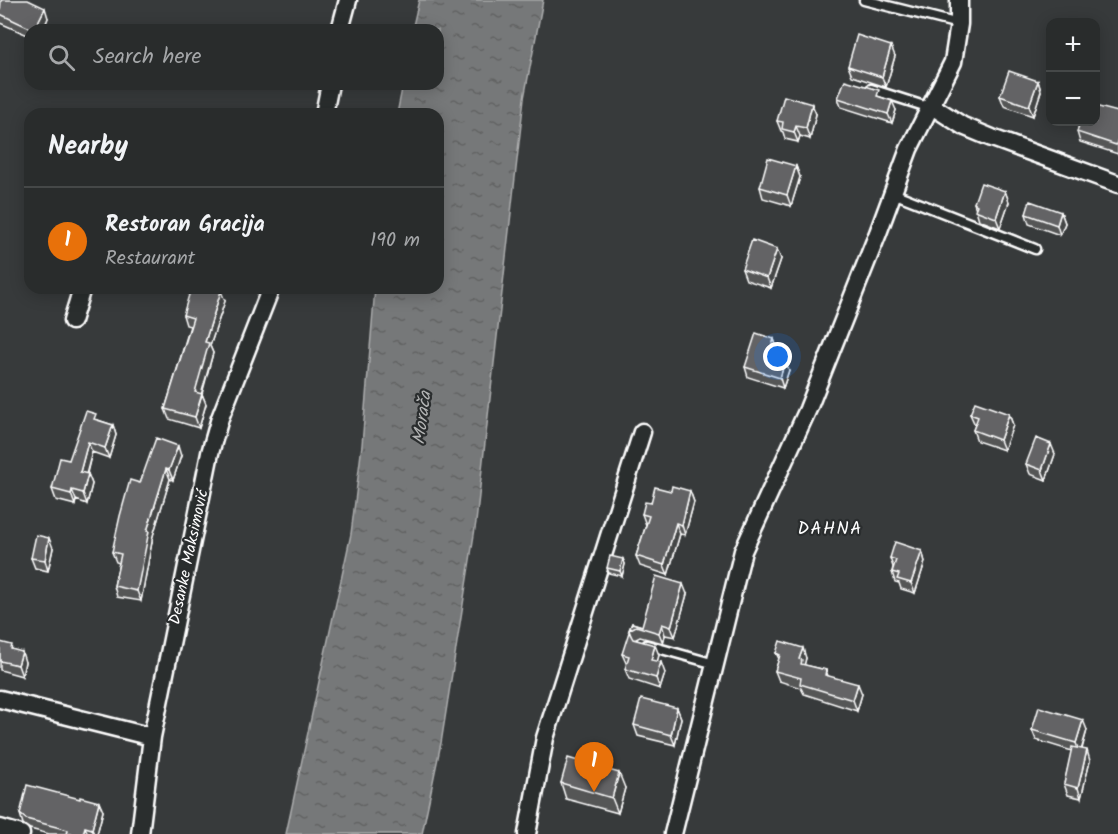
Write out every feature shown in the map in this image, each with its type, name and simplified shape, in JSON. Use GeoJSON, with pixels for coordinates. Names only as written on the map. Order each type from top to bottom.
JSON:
{"type":"FeatureCollection","features":[{"type":"Feature","properties":{"kind":"street"},"geometry":{"type":"LineString","coordinates":[[342,24],[348,0]]}},
{"type":"Feature","properties":{"kind":"street"},"geometry":{"type":"LineString","coordinates":[[673,834],[743,551],[808,409],[909,148],[952,62],[959,24],[959,0]]}},
{"type":"Feature","properties":{"kind":"street"},"geometry":{"type":"LineString","coordinates":[[323,108],[328,90]]}},
{"type":"Feature","properties":{"kind":"street"},"geometry":{"type":"LineString","coordinates":[[932,106],[963,126],[1118,184]]}},
{"type":"Feature","properties":{"kind":"street"},"geometry":{"type":"LineString","coordinates":[[72,321],[80,294]]}},
{"type":"Feature","properties":{"kind":"street","name":"Desanke Maksimović"},"geometry":{"type":"LineString","coordinates":[[140,834],[152,737],[210,453],[220,418],[269,294]]}},
{"type":"Feature","properties":{"kind":"street"},"geometry":{"type":"LineString","coordinates":[[527,834],[545,738],[642,432]]}},
{"type":"Feature","properties":{"kind":"street"},"geometry":{"type":"LineString","coordinates":[[0,699],[152,737]]}},
{"type":"Feature","properties":{"kind":"street"},"geometry":{"type":"LineString","coordinates":[[0,828],[21,834]]}},
{"type":"Feature","properties":{"kind":"lane"},"geometry":{"type":"LineString","coordinates":[[864,0],[959,24]]}},
{"type":"Feature","properties":{"kind":"lane"},"geometry":{"type":"LineString","coordinates":[[867,88],[921,105],[932,106]]}},
{"type":"Feature","properties":{"kind":"lane"},"geometry":{"type":"LineString","coordinates":[[893,193],[1035,249]]}},
{"type":"Feature","properties":{"kind":"lane"},"geometry":{"type":"LineString","coordinates":[[639,643],[716,664]]}},
{"type":"Feature","properties":{"kind":"water","name":"Morača"},"geometry":{"type":"Polygon","coordinates":[[[419,0],[543,0],[524,98],[476,522],[441,743],[422,834],[286,834],[351,534],[362,445],[375,294],[444,294],[444,108],[398,108],[402,90],[444,90],[444,24],[413,24],[419,0]]]}},
{"type":"Feature","properties":{"kind":"building"},"geometry":{"type":"Polygon","coordinates":[[[1,0],[28,0],[45,8],[37,24],[24,25],[0,14],[1,0]]]}},
{"type":"Feature","properties":{"kind":"building"},"geometry":{"type":"Polygon","coordinates":[[[857,35],[891,46],[882,77],[848,66],[857,35]]]}},
{"type":"Feature","properties":{"kind":"building"},"geometry":{"type":"Polygon","coordinates":[[[1009,71],[1038,81],[1029,106],[1000,96],[1009,71]]]}},
{"type":"Feature","properties":{"kind":"building"},"geometry":{"type":"Polygon","coordinates":[[[845,80],[879,90],[877,96],[892,101],[888,114],[838,98],[845,80]]]}},
{"type":"Feature","properties":{"kind":"building"},"geometry":{"type":"Polygon","coordinates":[[[784,96],[812,104],[806,128],[796,126],[794,132],[782,129],[783,122],[777,121],[784,96]]]}},
{"type":"Feature","properties":{"kind":"building"},"geometry":{"type":"Polygon","coordinates":[[[1100,107],[1118,112],[1116,145],[1077,132],[1079,126],[1100,126],[1100,107]]]}},
{"type":"Feature","properties":{"kind":"building"},"geometry":{"type":"Polygon","coordinates":[[[768,158],[796,166],[787,195],[760,187],[768,158]]]}},
{"type":"Feature","properties":{"kind":"building"},"geometry":{"type":"Polygon","coordinates":[[[981,183],[1005,191],[996,218],[975,210],[977,205],[974,203],[981,183]]]}},
{"type":"Feature","properties":{"kind":"building"},"geometry":{"type":"Polygon","coordinates":[[[1030,201],[1061,212],[1057,225],[1026,214],[1030,201]]]}},
{"type":"Feature","properties":{"kind":"building"},"geometry":{"type":"Polygon","coordinates":[[[752,240],[777,249],[767,278],[742,269],[752,240]]]}},
{"type":"Feature","properties":{"kind":"building"},"geometry":{"type":"Polygon","coordinates":[[[189,294],[220,294],[205,342],[209,343],[195,392],[202,394],[195,417],[165,409],[193,318],[183,315],[189,294]]]}},
{"type":"Feature","properties":{"kind":"building"},"geometry":{"type":"Polygon","coordinates":[[[756,333],[774,339],[771,348],[779,350],[777,358],[785,361],[780,378],[745,367],[756,333]]]}},
{"type":"Feature","properties":{"kind":"building"},"geometry":{"type":"Polygon","coordinates":[[[975,402],[1009,414],[1000,440],[973,430],[978,417],[970,414],[975,402]]]}},
{"type":"Feature","properties":{"kind":"building"},"geometry":{"type":"Polygon","coordinates":[[[86,411],[96,414],[94,419],[113,425],[105,448],[88,442],[80,472],[88,474],[83,493],[72,490],[71,494],[52,489],[60,458],[69,460],[86,411]]]}},
{"type":"Feature","properties":{"kind":"building"},"geometry":{"type":"Polygon","coordinates":[[[156,438],[178,446],[169,470],[166,469],[147,531],[149,531],[137,591],[114,586],[121,554],[112,552],[130,480],[140,483],[156,438]]]}},
{"type":"Feature","properties":{"kind":"building"},"geometry":{"type":"Polygon","coordinates":[[[1036,438],[1051,444],[1042,470],[1026,464],[1036,438]]]}},
{"type":"Feature","properties":{"kind":"building"},"geometry":{"type":"Polygon","coordinates":[[[672,486],[690,491],[682,525],[676,523],[664,565],[636,556],[649,516],[642,514],[645,502],[651,503],[655,487],[671,491],[672,486]]]}},
{"type":"Feature","properties":{"kind":"building"},"geometry":{"type":"Polygon","coordinates":[[[36,535],[49,538],[45,560],[31,558],[36,535]]]}},
{"type":"Feature","properties":{"kind":"building"},"geometry":{"type":"Polygon","coordinates":[[[895,542],[922,551],[911,583],[897,579],[899,574],[892,572],[896,560],[890,558],[895,542]]]}},
{"type":"Feature","properties":{"kind":"building"},"geometry":{"type":"Polygon","coordinates":[[[610,556],[623,559],[620,571],[607,568],[610,556]]]}},
{"type":"Feature","properties":{"kind":"building"},"geometry":{"type":"Polygon","coordinates":[[[656,576],[683,584],[671,627],[662,624],[659,633],[636,626],[629,630],[632,623],[642,626],[656,576]]]}},
{"type":"Feature","properties":{"kind":"building"},"geometry":{"type":"Polygon","coordinates":[[[629,632],[633,639],[655,645],[651,660],[661,662],[656,678],[625,669],[629,656],[622,654],[629,632]]]}},
{"type":"Feature","properties":{"kind":"building"},"geometry":{"type":"Polygon","coordinates":[[[780,641],[803,648],[799,659],[802,660],[801,664],[826,670],[825,675],[858,684],[853,700],[800,684],[801,678],[775,671],[780,655],[776,653],[780,641]]]}},
{"type":"Feature","properties":{"kind":"building"},"geometry":{"type":"Polygon","coordinates":[[[0,642],[12,645],[11,649],[22,652],[18,665],[0,661],[0,642]]]}},
{"type":"Feature","properties":{"kind":"building"},"geometry":{"type":"Polygon","coordinates":[[[641,699],[677,708],[671,735],[634,725],[641,699]]]}},
{"type":"Feature","properties":{"kind":"building"},"geometry":{"type":"Polygon","coordinates":[[[1039,707],[1083,720],[1076,743],[1032,730],[1039,707]]]}},
{"type":"Feature","properties":{"kind":"building"},"geometry":{"type":"Polygon","coordinates":[[[1072,747],[1087,750],[1078,788],[1064,784],[1072,747]]]}},
{"type":"Feature","properties":{"kind":"building"},"geometry":{"type":"Polygon","coordinates":[[[568,758],[619,773],[612,798],[561,783],[568,758]]]}},
{"type":"Feature","properties":{"kind":"building"},"geometry":{"type":"Polygon","coordinates":[[[27,785],[99,802],[92,829],[85,827],[83,834],[67,834],[68,830],[26,819],[20,814],[27,785]]]}},
{"type":"Feature","properties":{"kind":"place","name":"Restoran Gracija"},"geometry":{"type":"Point","coordinates":[594,792]}},
{"type":"Feature","properties":{"kind":"district","name":"DAHNA"},"geometry":{"type":"Point","coordinates":[830,529]}}]}
